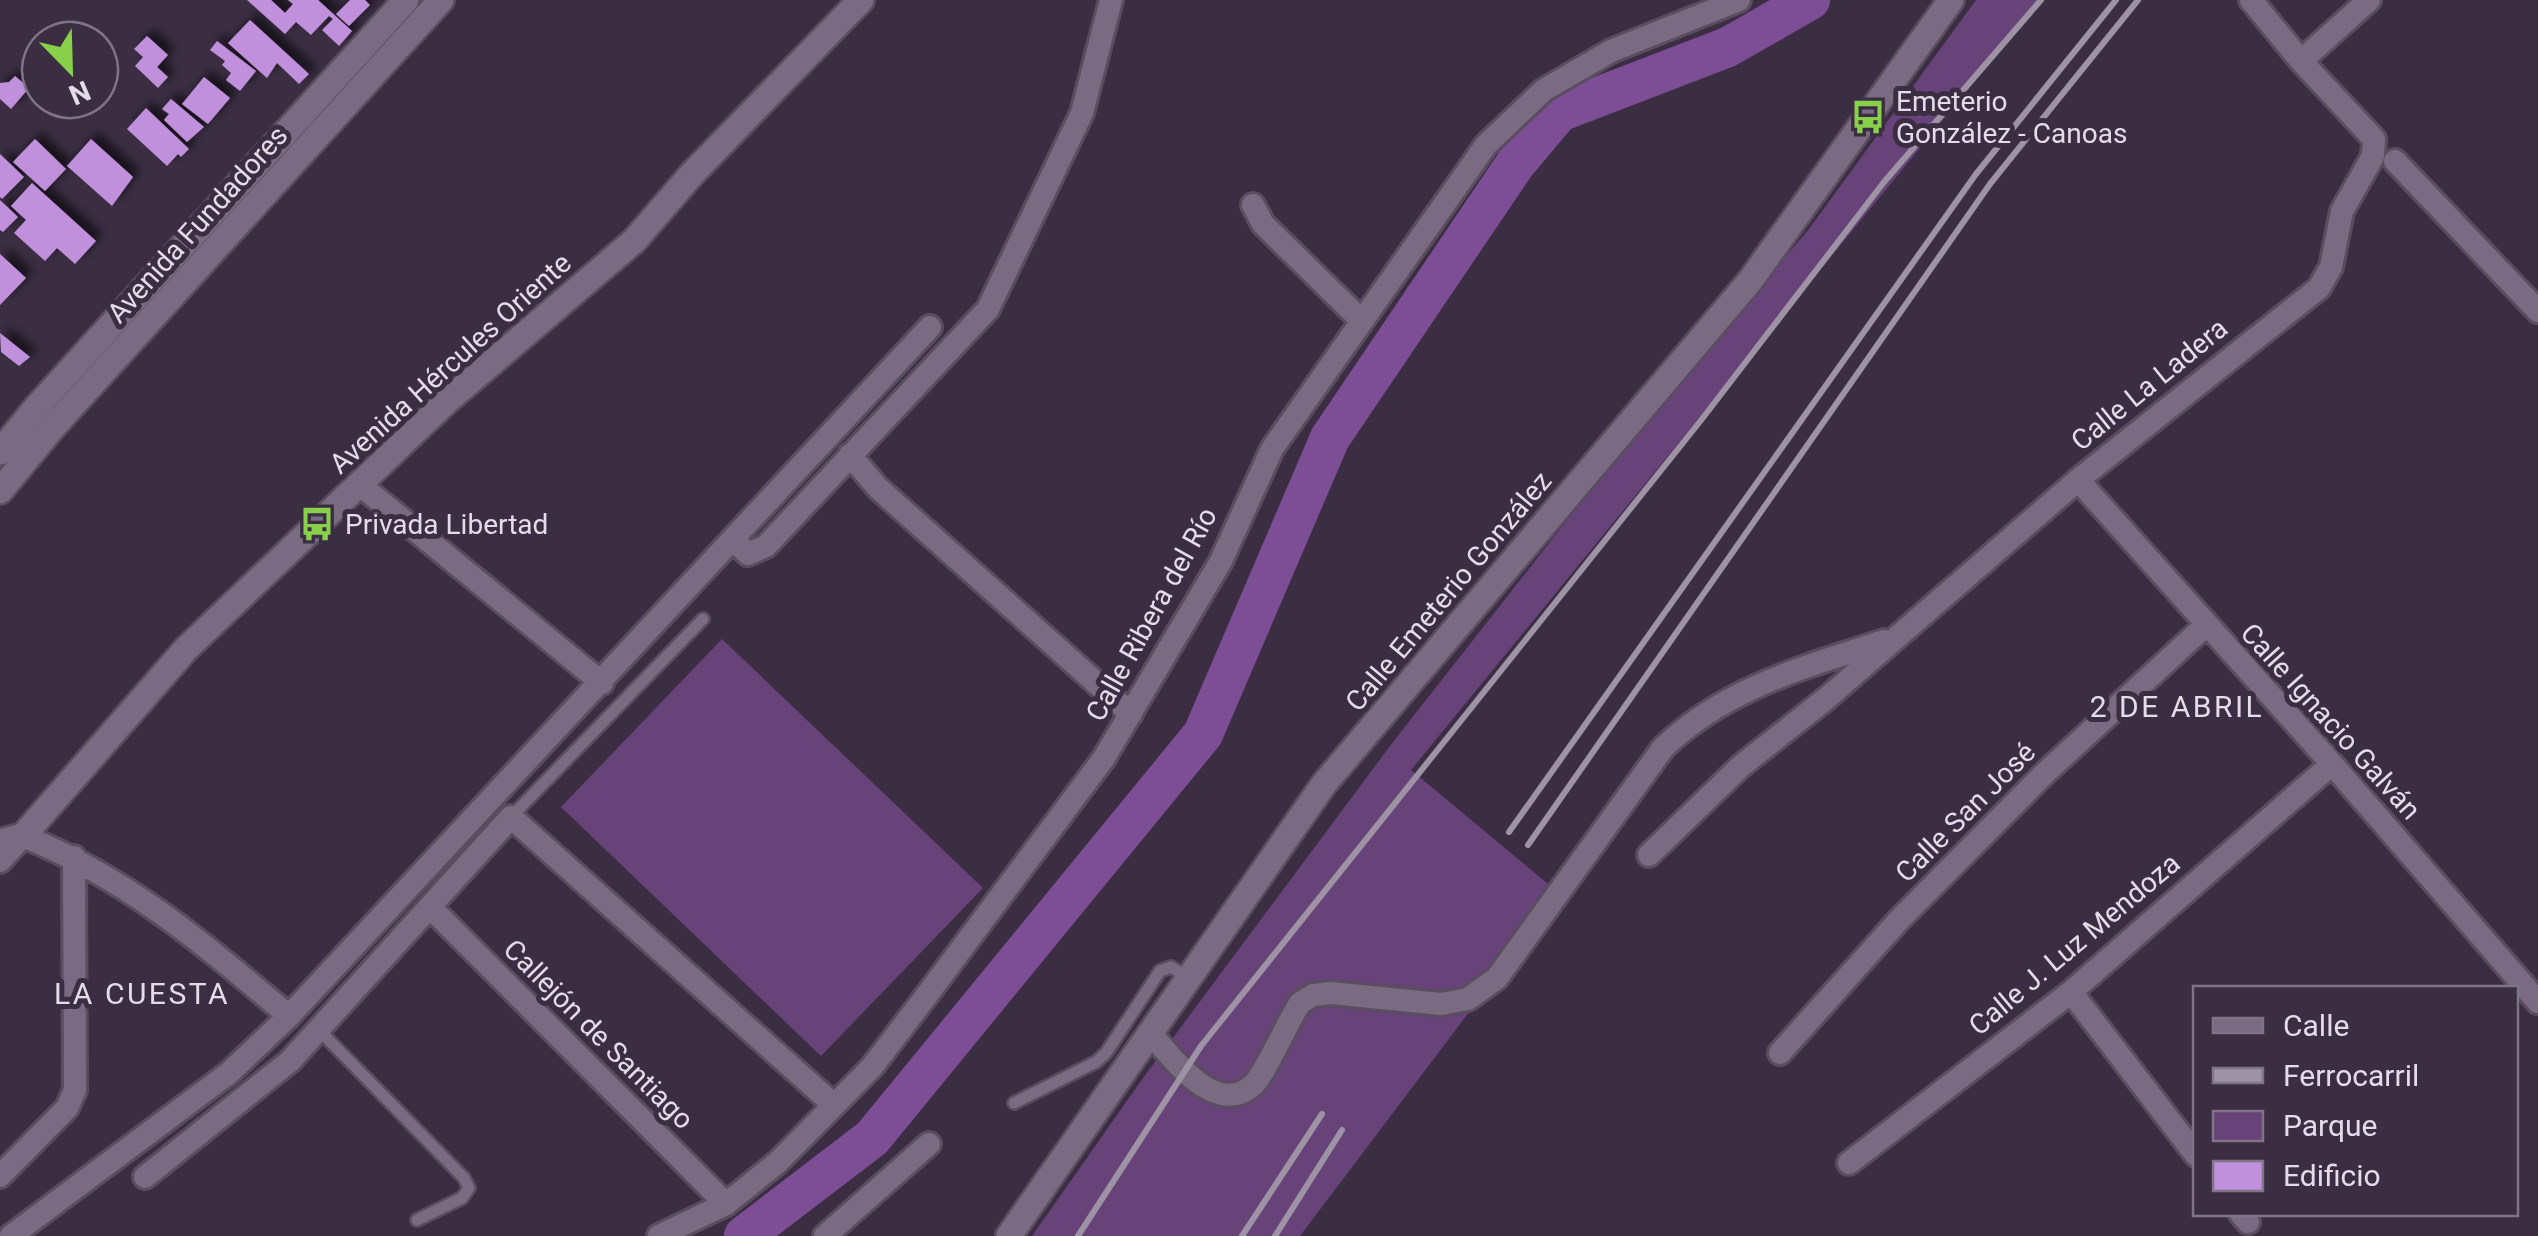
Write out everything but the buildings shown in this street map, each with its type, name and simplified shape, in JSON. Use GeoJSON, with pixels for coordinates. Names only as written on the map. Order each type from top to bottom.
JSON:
{"type":"FeatureCollection","features":[{"type":"Feature","properties":{"kind":"street","name":"Avenida Fundadores"},"geometry":{"type":"LineString","coordinates":[[0,452],[406,0]]}},
{"type":"Feature","properties":{"kind":"street","name":"Avenida Fundadores"},"geometry":{"type":"LineString","coordinates":[[0,491],[53,427],[441,0]]}},
{"type":"Feature","properties":{"kind":"street","name":"Avenida Hércules Oriente"},"geometry":{"type":"LineString","coordinates":[[0,861],[11,839],[186,649],[448,400],[634,240],[692,174],[861,0]]}},
{"type":"Feature","properties":{"kind":"street"},"geometry":{"type":"LineString","coordinates":[[733,540],[748,554],[766,546],[988,309],[1082,113],[1110,0]]}},
{"type":"Feature","properties":{"kind":"street","name":"Calle Emeterio González"},"geometry":{"type":"LineString","coordinates":[[1009,1236],[1324,784],[1750,281],[1951,0]]}},
{"type":"Feature","properties":{"kind":"street"},"geometry":{"type":"LineString","coordinates":[[2250,0],[2301,60],[2369,0]]}},
{"type":"Feature","properties":{"kind":"street","name":"Calle Ribera del Río"},"geometry":{"type":"LineString","coordinates":[[659,1236],[726,1204],[778,1162],[872,1067],[927,995],[1104,758],[1221,561],[1272,449],[1486,145],[1544,90],[1610,51],[1727,2]]}},
{"type":"Feature","properties":{"kind":"street","name":"Calle La Ladera"},"geometry":{"type":"LineString","coordinates":[[1649,855],[1741,766],[2078,480],[2326,280],[2342,211],[2373,156],[2374,139],[2301,60]]}},
{"type":"Feature","properties":{"kind":"street"},"geometry":{"type":"LineString","coordinates":[[2396,162],[2538,311]]}},
{"type":"Feature","properties":{"kind":"street"},"geometry":{"type":"LineString","coordinates":[[1252,205],[1263,224],[1362,322]]}},
{"type":"Feature","properties":{"kind":"street"},"geometry":{"type":"LineString","coordinates":[[12,1236],[229,1073],[289,1016],[930,327]]}},
{"type":"Feature","properties":{"kind":"street"},"geometry":{"type":"LineString","coordinates":[[850,455],[878,488],[1131,714]]}},
{"type":"Feature","properties":{"kind":"street","name":"Calle Ignacio Galván"},"geometry":{"type":"LineString","coordinates":[[2078,480],[2538,1002]]}},
{"type":"Feature","properties":{"kind":"street"},"geometry":{"type":"LineString","coordinates":[[359,484],[602,683]]}},
{"type":"Feature","properties":{"kind":"street","name":"Calle San José"},"geometry":{"type":"LineString","coordinates":[[1780,1054],[1898,921],[2044,774],[2206,626]]}},
{"type":"Feature","properties":{"kind":"street","name":"Calle La Ladera"},"geometry":{"type":"LineString","coordinates":[[1152,1035],[1184,1070],[1214,1092],[1236,1094],[1253,1084],[1300,1004],[1313,995],[1331,993],[1441,1004],[1468,999],[1497,978],[1663,748],[1686,726],[1761,682],[1897,637]]}},
{"type":"Feature","properties":{"kind":"street","name":"Calle J. Luz Mendoza"},"geometry":{"type":"LineString","coordinates":[[1850,1163],[2071,992],[2332,764]]}},
{"type":"Feature","properties":{"kind":"street"},"geometry":{"type":"LineString","coordinates":[[145,1176],[278,1072],[511,817],[834,1105]]}},
{"type":"Feature","properties":{"kind":"street"},"geometry":{"type":"LineString","coordinates":[[11,839],[74,857],[184,927],[289,1016]]}},
{"type":"Feature","properties":{"kind":"street"},"geometry":{"type":"LineString","coordinates":[[0,1176],[67,1108],[75,1090],[74,857]]}},
{"type":"Feature","properties":{"kind":"street","name":"Callejón de Santiago"},"geometry":{"type":"LineString","coordinates":[[430,907],[726,1204]]}},
{"type":"Feature","properties":{"kind":"street"},"geometry":{"type":"LineString","coordinates":[[2071,992],[2193,1151]]}},
{"type":"Feature","properties":{"kind":"street"},"geometry":{"type":"LineString","coordinates":[[825,1236],[928,1144]]}},
{"type":"Feature","properties":{"kind":"lane"},"geometry":{"type":"LineString","coordinates":[[511,817],[703,618]]}},
{"type":"Feature","properties":{"kind":"lane"},"geometry":{"type":"LineString","coordinates":[[1014,1103],[1106,1054],[1160,971],[1170,967],[1190,980]]}},
{"type":"Feature","properties":{"kind":"lane"},"geometry":{"type":"LineString","coordinates":[[319,1030],[464,1178],[469,1188],[462,1198],[417,1220]]}},
{"type":"Feature","properties":{"kind":"green space"},"geometry":{"type":"Polygon","coordinates":[[[1976,0],[2041,0],[1411,770],[1559,893],[1300,1236],[1032,1236],[1143,1078],[1393,742],[1622,450],[1809,229],[1976,0]]]}},
{"type":"Feature","properties":{"kind":"green space"},"geometry":{"type":"Polygon","coordinates":[[[722,639],[983,888],[821,1056],[561,807],[722,639]]]}},
{"type":"Feature","properties":{"kind":"waterway"},"geometry":{"type":"LineString","coordinates":[[744,1236],[872,1138],[1203,734],[1330,438],[1516,163],[1559,112],[1728,47],[1810,0]]}},
{"type":"Feature","properties":{"kind":"railway"},"geometry":{"type":"LineString","coordinates":[[1078,1236],[1201,1046],[1702,419],[1884,182],[2041,0]]}},
{"type":"Feature","properties":{"kind":"railway"},"geometry":{"type":"LineString","coordinates":[[1509,832],[1976,174],[2116,0]]}},
{"type":"Feature","properties":{"kind":"railway"},"geometry":{"type":"LineString","coordinates":[[1528,845],[1990,184],[2138,0]]}},
{"type":"Feature","properties":{"kind":"railway"},"geometry":{"type":"LineString","coordinates":[[1242,1236],[1322,1114]]}},
{"type":"Feature","properties":{"kind":"railway"},"geometry":{"type":"LineString","coordinates":[[1275,1236],[1342,1130]]}},
{"type":"Feature","properties":{"kind":"place","name":"Emeterio González - Canoas"},"geometry":{"type":"Point","coordinates":[1868,117]}},
{"type":"Feature","properties":{"kind":"place","name":"Privada Libertad"},"geometry":{"type":"Point","coordinates":[317,524]}},
{"type":"Feature","properties":{"kind":"district","name":"2 DE ABRIL"},"geometry":{"type":"Point","coordinates":[2177,707]}},
{"type":"Feature","properties":{"kind":"district","name":"LA CUESTA"},"geometry":{"type":"Point","coordinates":[142,994]}}]}
